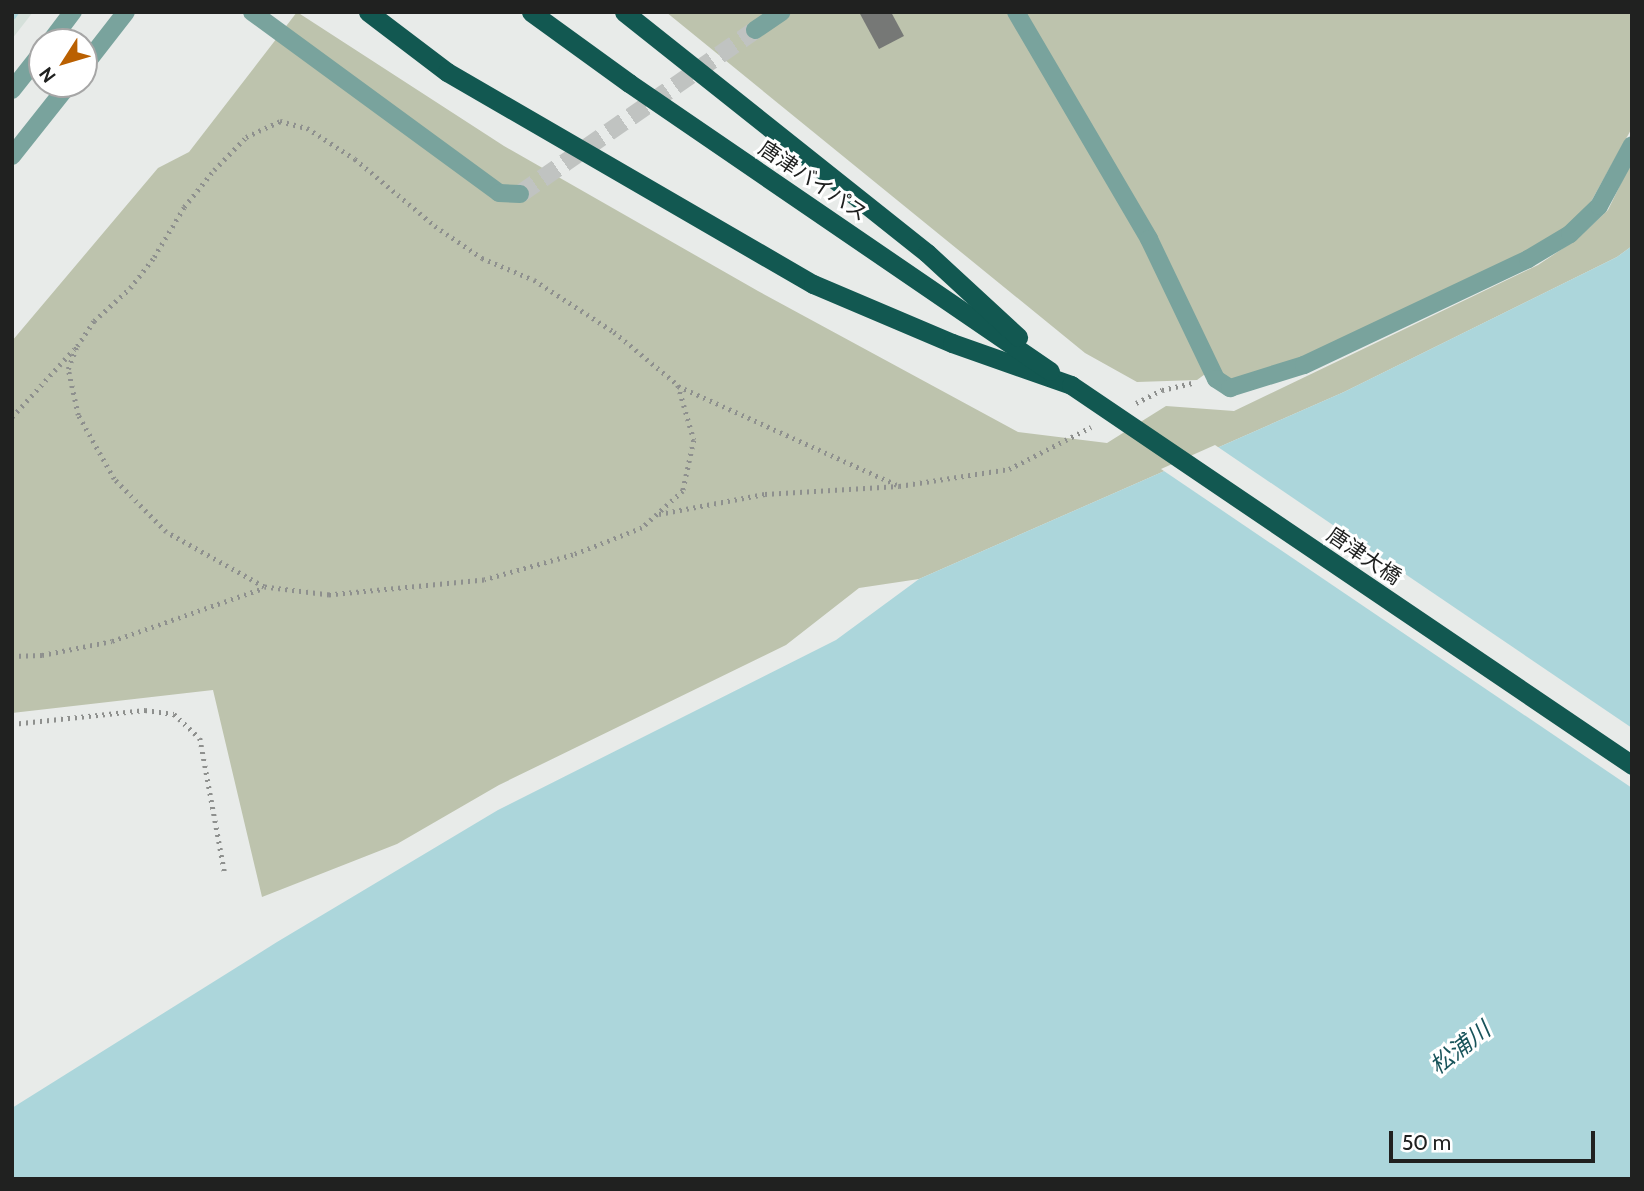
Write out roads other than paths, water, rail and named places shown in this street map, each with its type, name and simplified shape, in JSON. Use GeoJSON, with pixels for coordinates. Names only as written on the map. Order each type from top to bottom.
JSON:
{"type":"FeatureCollection","features":[{"type":"Feature","properties":{"kind":"highway"},"geometry":{"type":"LineString","coordinates":[[368,12],[447,72],[813,284],[952,343],[1071,385]]}},
{"type":"Feature","properties":{"kind":"highway","name":"唐津バイパス"},"geometry":{"type":"LineString","coordinates":[[531,12],[640,91],[1071,385]]}},
{"type":"Feature","properties":{"kind":"highway"},"geometry":{"type":"LineString","coordinates":[[624,12],[927,253],[1071,385]]}},
{"type":"Feature","properties":{"kind":"highway","name":"唐津大橋"},"geometry":{"type":"LineString","coordinates":[[1071,385],[1632,765]]}},
{"type":"Feature","properties":{"kind":"street"},"geometry":{"type":"LineString","coordinates":[[61,28],[73,12]]}},
{"type":"Feature","properties":{"kind":"street"},"geometry":{"type":"LineString","coordinates":[[98,48],[126,12]]}},
{"type":"Feature","properties":{"kind":"street"},"geometry":{"type":"LineString","coordinates":[[252,12],[499,193],[520,194]]}},
{"type":"Feature","properties":{"kind":"street"},"geometry":{"type":"LineString","coordinates":[[755,30],[782,12]]}},
{"type":"Feature","properties":{"kind":"street"},"geometry":{"type":"LineString","coordinates":[[1016,12],[1149,239],[1216,379],[1230,388],[1304,365],[1528,258],[1570,234],[1599,206],[1632,145]]}},
{"type":"Feature","properties":{"kind":"street"},"geometry":{"type":"LineString","coordinates":[[12,90],[28,70]]}},
{"type":"Feature","properties":{"kind":"street"},"geometry":{"type":"LineString","coordinates":[[12,156],[58,98]]}},
{"type":"Feature","properties":{"kind":"water","name":"松浦川"},"geometry":{"type":"Polygon","coordinates":[[[1632,246],[1632,1179],[12,1179],[12,1108],[277,942],[498,810],[836,640],[919,579],[1344,392],[1617,257],[1632,246]]]}},
{"type":"Feature","properties":{"kind":"waterway"},"geometry":{"type":"LineString","coordinates":[[12,16],[15,12]]}},
{"type":"Feature","properties":{"kind":"tunnel"},"geometry":{"type":"LineString","coordinates":[[520,194],[755,30]]}}]}
